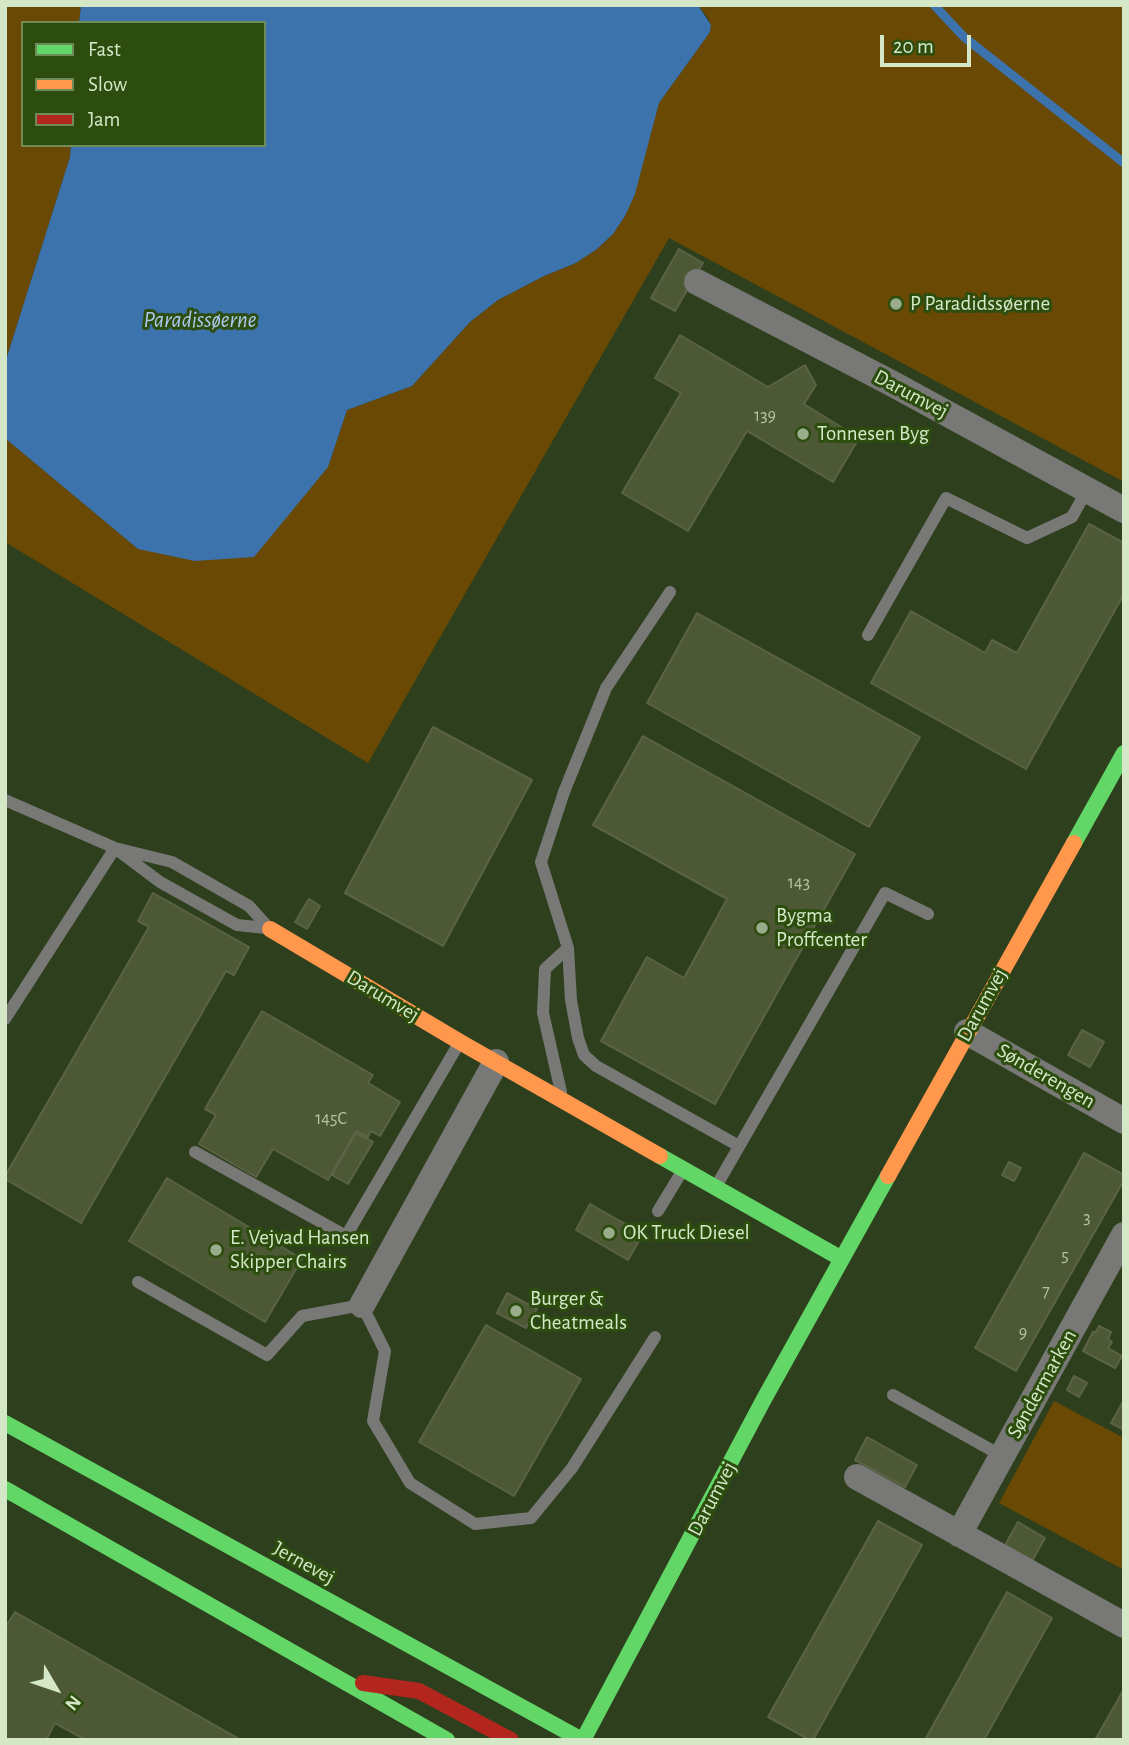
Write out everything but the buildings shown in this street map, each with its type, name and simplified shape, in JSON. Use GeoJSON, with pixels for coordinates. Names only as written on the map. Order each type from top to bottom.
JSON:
{"type":"FeatureCollection","features":[{"type":"Feature","properties":{"kind":"street","name":"Darumvej"},"geometry":{"type":"LineString","coordinates":[[697,282],[894,384],[1124,510]]}},
{"type":"Feature","properties":{"kind":"street","name":"Darumvej"},"geometry":{"type":"LineString","coordinates":[[583,1740],[764,1399],[1124,753]]}},
{"type":"Feature","properties":{"kind":"street","name":"Darumvej"},"geometry":{"type":"LineString","coordinates":[[270,929],[460,1042],[842,1259]]}},
{"type":"Feature","properties":{"kind":"street","name":"Sønderengen"},"geometry":{"type":"LineString","coordinates":[[967,1032],[1124,1121]]}},
{"type":"Feature","properties":{"kind":"street"},"geometry":{"type":"LineString","coordinates":[[362,1305],[496,1062]]}},
{"type":"Feature","properties":{"kind":"street","name":"Søndermarken"},"geometry":{"type":"LineString","coordinates":[[959,1534],[1124,1235]]}},
{"type":"Feature","properties":{"kind":"street","name":"Jernevej"},"geometry":{"type":"LineString","coordinates":[[5,1423],[583,1740]]}},
{"type":"Feature","properties":{"kind":"street"},"geometry":{"type":"LineString","coordinates":[[857,1476],[1124,1625]]}},
{"type":"Feature","properties":{"kind":"street"},"geometry":{"type":"LineString","coordinates":[[5,1489],[447,1740]]}},
{"type":"Feature","properties":{"kind":"street"},"geometry":{"type":"LineString","coordinates":[[341,1679],[419,1691],[510,1740]]}},
{"type":"Feature","properties":{"kind":"lane"},"geometry":{"type":"LineString","coordinates":[[867,635],[946,498],[1027,538],[1072,517],[1087,490]]}},
{"type":"Feature","properties":{"kind":"lane"},"geometry":{"type":"LineString","coordinates":[[670,592],[606,688],[564,792],[541,862],[568,948],[571,1000],[583,1055],[596,1066],[739,1146]]}},
{"type":"Feature","properties":{"kind":"lane"},"geometry":{"type":"LineString","coordinates":[[5,800],[115,848],[172,862],[249,906],[270,929]]}},
{"type":"Feature","properties":{"kind":"lane"},"geometry":{"type":"LineString","coordinates":[[115,848],[160,882],[237,925],[270,929]]}},
{"type":"Feature","properties":{"kind":"lane"},"geometry":{"type":"LineString","coordinates":[[5,1019],[115,848]]}},
{"type":"Feature","properties":{"kind":"lane"},"geometry":{"type":"LineString","coordinates":[[717,1187],[885,893],[928,914]]}},
{"type":"Feature","properties":{"kind":"lane"},"geometry":{"type":"LineString","coordinates":[[562,1099],[543,1013],[545,969],[568,948]]}},
{"type":"Feature","properties":{"kind":"lane"},"geometry":{"type":"LineString","coordinates":[[195,1152],[346,1236],[460,1042]]}},
{"type":"Feature","properties":{"kind":"lane"},"geometry":{"type":"LineString","coordinates":[[658,1211],[684,1168]]}},
{"type":"Feature","properties":{"kind":"lane"},"geometry":{"type":"LineString","coordinates":[[138,1283],[268,1356],[302,1316],[362,1305],[385,1351],[373,1421],[410,1483],[475,1524],[531,1518],[572,1468],[655,1337]]}},
{"type":"Feature","properties":{"kind":"lane"},"geometry":{"type":"LineString","coordinates":[[893,1395],[1002,1456]]}},
{"type":"Feature","properties":{"kind":"shaded area"},"geometry":{"type":"Polygon","coordinates":[[[5,5],[81,5],[79,21],[21,21],[21,147],[71,147],[70,157],[5,363],[5,5]]]}},
{"type":"Feature","properties":{"kind":"shaded area"},"geometry":{"type":"Polygon","coordinates":[[[698,5],[1124,5],[1124,482],[669,238],[368,763],[5,542],[5,432],[6,439],[138,549],[328,467],[347,410],[412,386],[470,322],[498,300],[576,263],[613,234],[625,216],[659,103],[710,32],[708,18],[698,5]]]}},
{"type":"Feature","properties":{"kind":"shaded area"},"geometry":{"type":"Polygon","coordinates":[[[1054,1401],[1124,1438],[1124,1570],[999,1503],[1054,1401]]]}},
{"type":"Feature","properties":{"kind":"water","name":"Paradissøerne"},"geometry":{"type":"Polygon","coordinates":[[[81,5],[698,5],[711,25],[710,32],[659,103],[635,194],[613,234],[576,263],[498,300],[470,322],[412,386],[347,410],[328,467],[254,557],[195,561],[138,549],[6,439],[5,363],[70,157],[71,147],[266,147],[266,21],[79,21],[81,5]]]}},
{"type":"Feature","properties":{"kind":"waterway"},"geometry":{"type":"LineString","coordinates":[[934,5],[964,37],[1124,163]]}},
{"type":"Feature","properties":{"kind":"traffic: fast"},"geometry":{"type":"LineString","coordinates":[[1074,843],[1124,753]]}},
{"type":"Feature","properties":{"kind":"traffic: fast"},"geometry":{"type":"LineString","coordinates":[[660,1156],[842,1259]]}},
{"type":"Feature","properties":{"kind":"traffic: fast"},"geometry":{"type":"LineString","coordinates":[[583,1740],[764,1399],[888,1176]]}},
{"type":"Feature","properties":{"kind":"traffic: fast"},"geometry":{"type":"LineString","coordinates":[[5,1423],[582,1740]]}},
{"type":"Feature","properties":{"kind":"traffic: fast"},"geometry":{"type":"LineString","coordinates":[[5,1489],[447,1740]]}},
{"type":"Feature","properties":{"kind":"traffic: slow"},"geometry":{"type":"LineString","coordinates":[[888,1176],[1074,843]]}},
{"type":"Feature","properties":{"kind":"traffic: slow"},"geometry":{"type":"LineString","coordinates":[[270,929],[660,1156]]}},
{"type":"Feature","properties":{"kind":"traffic: jam"},"geometry":{"type":"LineString","coordinates":[[363,1683],[419,1691],[511,1740]]}},
{"type":"Feature","properties":{"kind":"place","name":"P Paradidssøerne"},"geometry":{"type":"Point","coordinates":[896,304]}},
{"type":"Feature","properties":{"kind":"place","name":"Tonnesen Byg"},"geometry":{"type":"Point","coordinates":[803,434]}},
{"type":"Feature","properties":{"kind":"place","name":"Bygma Proffcenter"},"geometry":{"type":"Point","coordinates":[762,928]}},
{"type":"Feature","properties":{"kind":"place","name":"OK Truck Diesel"},"geometry":{"type":"Point","coordinates":[609,1233]}},
{"type":"Feature","properties":{"kind":"place","name":"E. Vejvad Hansen Skipper Chairs"},"geometry":{"type":"Point","coordinates":[216,1250]}},
{"type":"Feature","properties":{"kind":"place","name":"Burger & Cheatmeals"},"geometry":{"type":"Point","coordinates":[516,1311]}}]}
